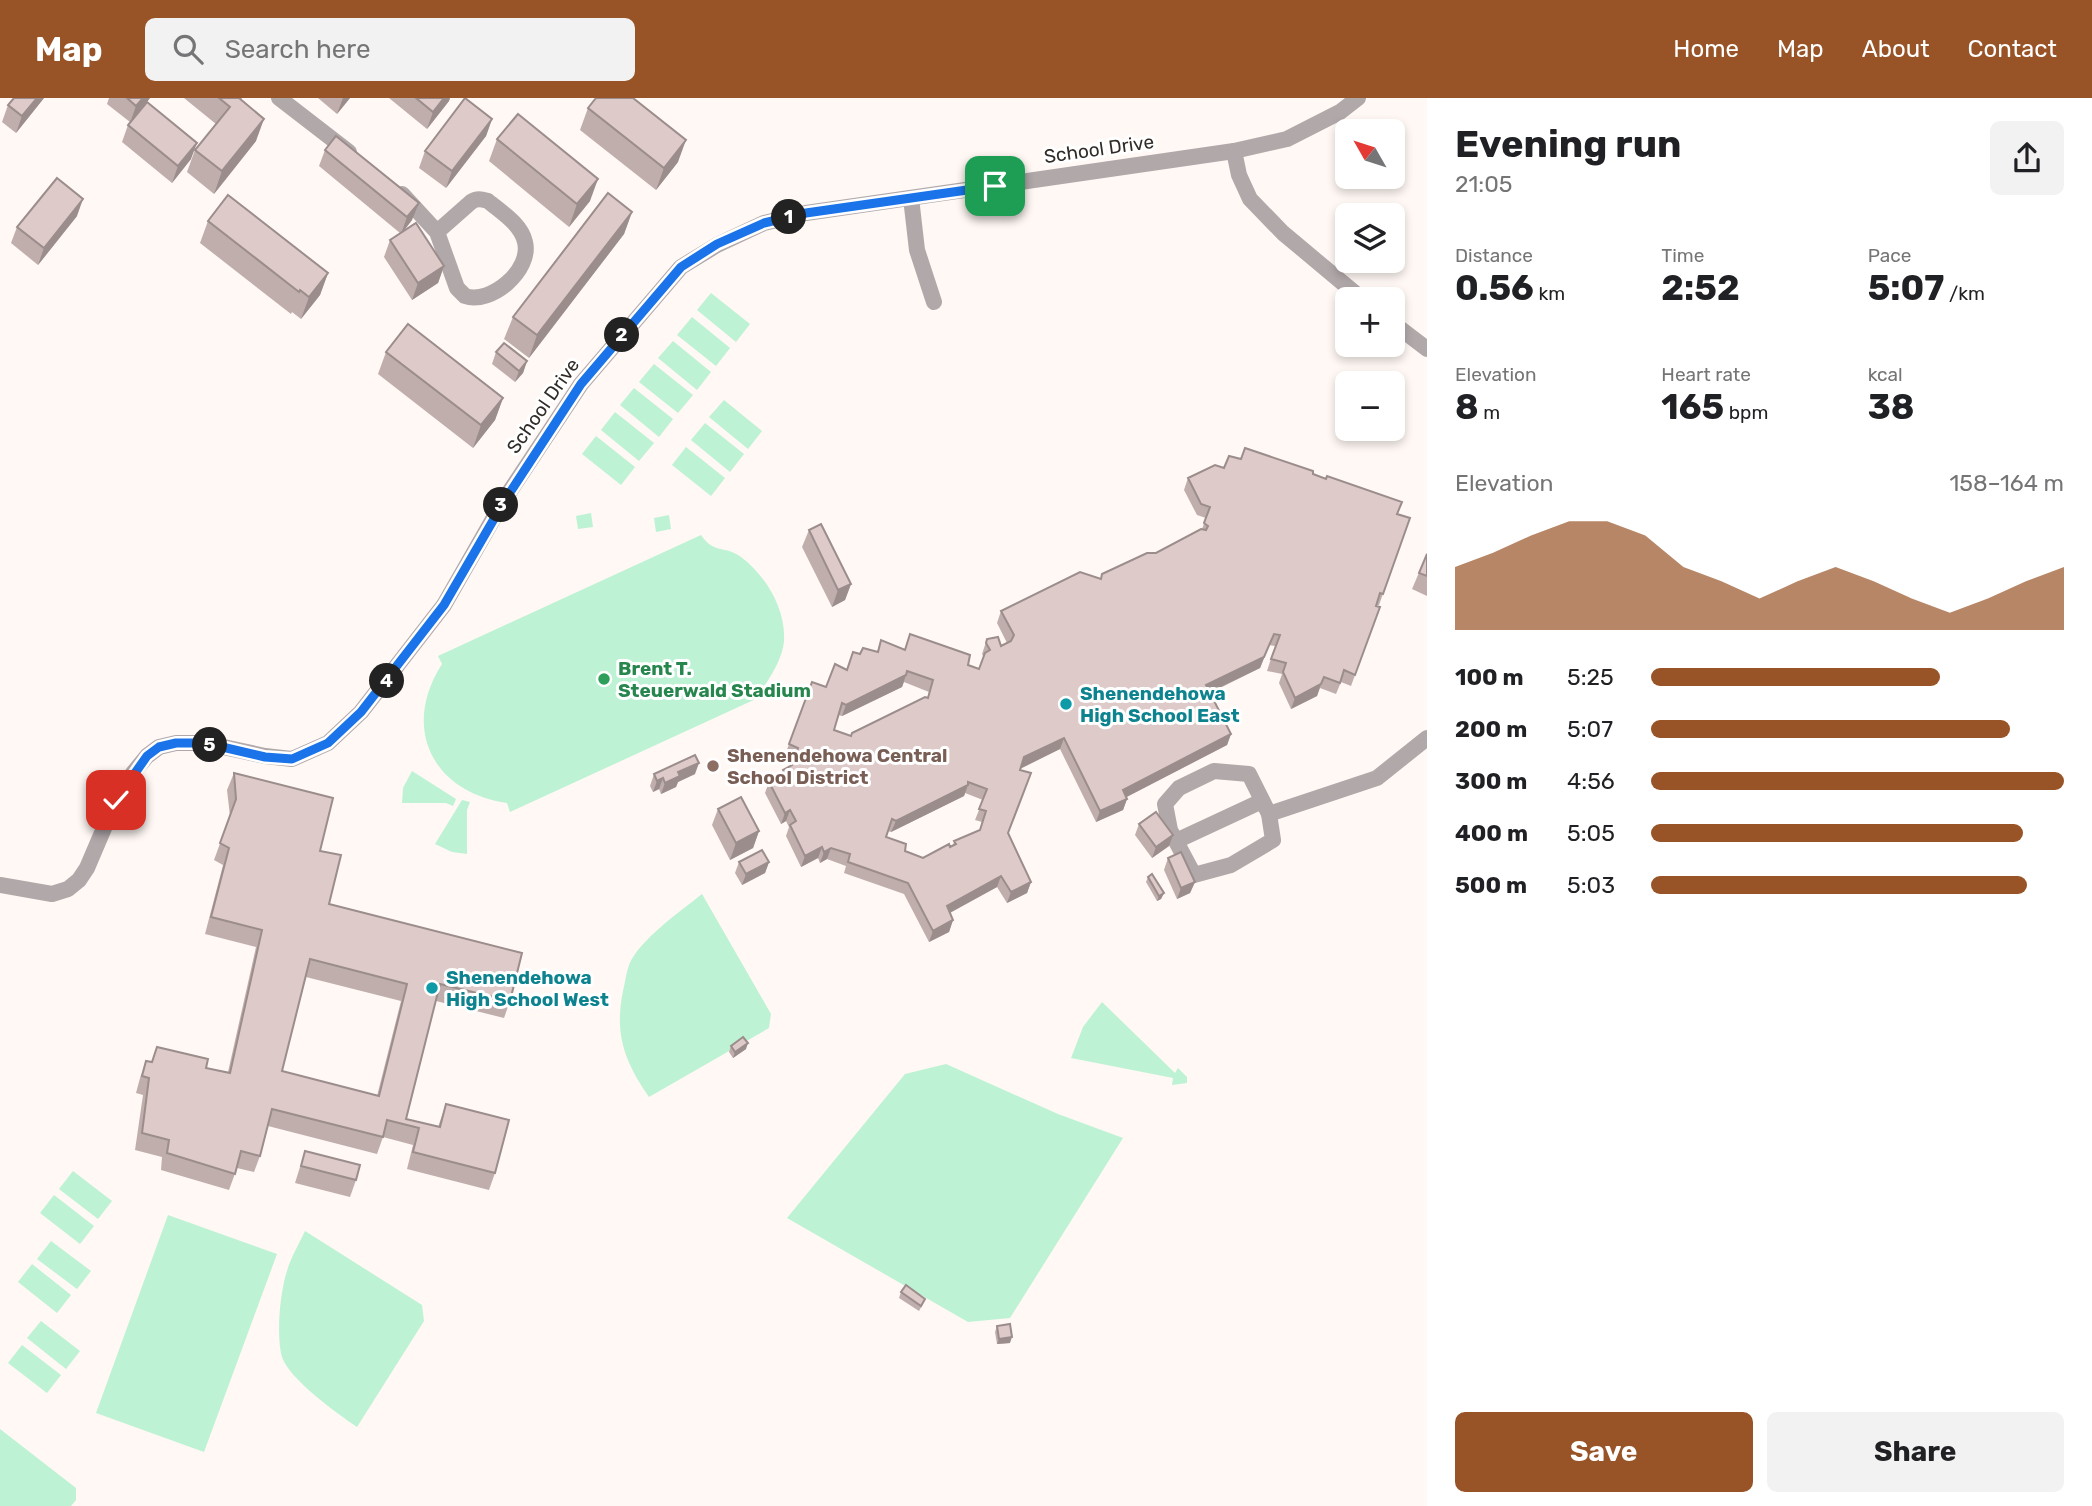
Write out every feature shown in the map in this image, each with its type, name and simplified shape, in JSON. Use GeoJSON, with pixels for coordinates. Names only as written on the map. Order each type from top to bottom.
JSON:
{"type":"FeatureCollection","features":[{"type":"Feature","properties":{"kind":"street"},"geometry":{"type":"LineString","coordinates":[[279,98],[364,164]]}},
{"type":"Feature","properties":{"kind":"street","name":"School Drive"},"geometry":{"type":"LineString","coordinates":[[0,885],[52,894],[79,880],[87,868],[116,800],[140,764],[159,747],[176,743],[205,743],[265,757],[292,759],[328,743],[361,712],[444,605],[505,500],[581,384],[681,267],[717,244],[764,223],[806,213],[1234,151],[1287,139],[1340,112],[1358,98]]}},
{"type":"Feature","properties":{"kind":"street"},"geometry":{"type":"LineString","coordinates":[[1234,151],[1239,175],[1250,199],[1283,233],[1348,287]]}},
{"type":"Feature","properties":{"kind":"street"},"geometry":{"type":"LineString","coordinates":[[385,181],[406,197],[436,232],[457,288],[469,298],[481,298],[503,286],[512,279],[526,259],[525,239],[519,228],[483,199],[471,202],[436,232]]}},
{"type":"Feature","properties":{"kind":"street"},"geometry":{"type":"LineString","coordinates":[[911,198],[917,250],[934,302]]}},
{"type":"Feature","properties":{"kind":"street"},"geometry":{"type":"LineString","coordinates":[[1405,332],[1427,349]]}},
{"type":"Feature","properties":{"kind":"street"},"geometry":{"type":"LineString","coordinates":[[1176,841],[1265,808],[1377,778],[1427,738]]}},
{"type":"Feature","properties":{"kind":"street"},"geometry":{"type":"LineString","coordinates":[[1214,771],[1249,775],[1265,808],[1273,840],[1231,865],[1194,875],[1176,841],[1170,830],[1165,804],[1179,788],[1214,771]]}},
{"type":"Feature","properties":{"kind":"green space"},"geometry":{"type":"Polygon","coordinates":[[[711,293],[750,324],[736,342],[697,310],[711,293]]]}},
{"type":"Feature","properties":{"kind":"green space"},"geometry":{"type":"Polygon","coordinates":[[[692,317],[730,348],[716,366],[677,335],[692,317]]]}},
{"type":"Feature","properties":{"kind":"green space"},"geometry":{"type":"Polygon","coordinates":[[[673,341],[711,372],[697,390],[658,358],[673,341]]]}},
{"type":"Feature","properties":{"kind":"green space"},"geometry":{"type":"Polygon","coordinates":[[[654,364],[693,395],[678,413],[639,382],[654,364]]]}},
{"type":"Feature","properties":{"kind":"green space"},"geometry":{"type":"Polygon","coordinates":[[[634,388],[673,419],[659,437],[620,405],[634,388]]]}},
{"type":"Feature","properties":{"kind":"green space"},"geometry":{"type":"Polygon","coordinates":[[[724,400],[762,431],[748,449],[709,417],[724,400]]]}},
{"type":"Feature","properties":{"kind":"green space"},"geometry":{"type":"Polygon","coordinates":[[[615,412],[654,443],[639,461],[601,430],[615,412]]]}},
{"type":"Feature","properties":{"kind":"green space"},"geometry":{"type":"Polygon","coordinates":[[[705,423],[744,454],[730,472],[691,440],[705,423]]]}},
{"type":"Feature","properties":{"kind":"green space"},"geometry":{"type":"Polygon","coordinates":[[[596,436],[635,467],[621,485],[582,454],[596,436]]]}},
{"type":"Feature","properties":{"kind":"green space"},"geometry":{"type":"Polygon","coordinates":[[[686,447],[725,478],[711,496],[672,465],[686,447]]]}},
{"type":"Feature","properties":{"kind":"green space"},"geometry":{"type":"Polygon","coordinates":[[[591,513],[593,527],[578,529],[576,516],[591,513]]]}},
{"type":"Feature","properties":{"kind":"green space"},"geometry":{"type":"Polygon","coordinates":[[[669,515],[671,529],[656,532],[654,518],[669,515]]]}},
{"type":"Feature","properties":{"kind":"green space","name":"Brent T. Steuerwald Stadium"},"geometry":{"type":"Polygon","coordinates":[[[701,535],[711,545],[735,553],[750,565],[766,583],[778,605],[784,641],[780,658],[765,685],[769,693],[510,812],[507,803],[459,786],[443,771],[431,753],[425,733],[424,711],[430,688],[442,664],[438,656],[701,535]]]}},
{"type":"Feature","properties":{"kind":"green space"},"geometry":{"type":"Polygon","coordinates":[[[412,771],[456,799],[453,806],[446,803],[402,803],[403,788],[412,771]]]}},
{"type":"Feature","properties":{"kind":"green space"},"geometry":{"type":"Polygon","coordinates":[[[462,800],[470,802],[467,810],[467,854],[452,852],[435,844],[462,800]]]}},
{"type":"Feature","properties":{"kind":"green space"},"geometry":{"type":"Polygon","coordinates":[[[702,894],[771,1014],[769,1028],[649,1097],[628,1060],[621,1035],[621,1007],[627,971],[634,955],[651,936],[702,894]]]}},
{"type":"Feature","properties":{"kind":"green space"},"geometry":{"type":"Polygon","coordinates":[[[1102,1002],[1175,1073],[1178,1068],[1187,1077],[1187,1083],[1172,1085],[1173,1078],[1071,1058],[1083,1027],[1102,1002]]]}},
{"type":"Feature","properties":{"kind":"green space"},"geometry":{"type":"Polygon","coordinates":[[[946,1064],[1058,1114],[1123,1138],[1010,1318],[968,1322],[787,1218],[905,1074],[946,1064]]]}},
{"type":"Feature","properties":{"kind":"green space"},"geometry":{"type":"Polygon","coordinates":[[[73,1171],[112,1201],[98,1219],[59,1189],[73,1171]]]}},
{"type":"Feature","properties":{"kind":"green space"},"geometry":{"type":"Polygon","coordinates":[[[54,1195],[94,1226],[80,1244],[40,1213],[54,1195]]]}},
{"type":"Feature","properties":{"kind":"green space"},"geometry":{"type":"Polygon","coordinates":[[[168,1215],[277,1254],[204,1452],[96,1413],[168,1215]]]}},
{"type":"Feature","properties":{"kind":"green space"},"geometry":{"type":"Polygon","coordinates":[[[305,1231],[422,1305],[424,1321],[357,1427],[304,1385],[286,1366],[282,1357],[279,1326],[282,1290],[289,1266],[305,1231]]]}},
{"type":"Feature","properties":{"kind":"green space"},"geometry":{"type":"Polygon","coordinates":[[[51,1241],[91,1271],[77,1289],[37,1259],[51,1241]]]}},
{"type":"Feature","properties":{"kind":"green space"},"geometry":{"type":"Polygon","coordinates":[[[32,1264],[71,1295],[57,1313],[18,1282],[32,1264]]]}},
{"type":"Feature","properties":{"kind":"green space"},"geometry":{"type":"Polygon","coordinates":[[[41,1321],[80,1351],[66,1369],[27,1338],[41,1321]]]}},
{"type":"Feature","properties":{"kind":"green space"},"geometry":{"type":"Polygon","coordinates":[[[22,1345],[61,1375],[47,1393],[8,1363],[22,1345]]]}},
{"type":"Feature","properties":{"kind":"green space"},"geometry":{"type":"Polygon","coordinates":[[[0,1429],[76,1488],[76,1500],[71,1506],[0,1506],[0,1429]]]}},
{"type":"Feature","properties":{"kind":"building"},"geometry":{"type":"Polygon","coordinates":[[[14,98],[37,98],[22,116],[8,105],[14,98]]]}},
{"type":"Feature","properties":{"kind":"building"},"geometry":{"type":"Polygon","coordinates":[[[127,98],[143,98],[136,106],[127,98]]]}},
{"type":"Feature","properties":{"kind":"building"},"geometry":{"type":"Polygon","coordinates":[[[219,98],[239,98],[264,119],[222,171],[195,150],[230,107],[219,98]]]}},
{"type":"Feature","properties":{"kind":"building"},"geometry":{"type":"Polygon","coordinates":[[[416,98],[444,98],[433,112],[416,98]]]}},
{"type":"Feature","properties":{"kind":"building"},"geometry":{"type":"Polygon","coordinates":[[[465,98],[492,119],[452,171],[425,151],[465,98]]]}},
{"type":"Feature","properties":{"kind":"building"},"geometry":{"type":"Polygon","coordinates":[[[596,98],[633,98],[686,140],[664,168],[588,108],[596,98]]]}},
{"type":"Feature","properties":{"kind":"building"},"geometry":{"type":"Polygon","coordinates":[[[147,102],[197,143],[178,166],[128,125],[147,102]]]}},
{"type":"Feature","properties":{"kind":"building"},"geometry":{"type":"Polygon","coordinates":[[[518,114],[598,179],[577,204],[497,139],[518,114]]]}},
{"type":"Feature","properties":{"kind":"building"},"geometry":{"type":"Polygon","coordinates":[[[336,136],[419,203],[407,217],[325,150],[336,136]]]}},
{"type":"Feature","properties":{"kind":"building"},"geometry":{"type":"Polygon","coordinates":[[[57,178],[83,199],[44,248],[17,227],[57,178]]]}},
{"type":"Feature","properties":{"kind":"building"},"geometry":{"type":"Polygon","coordinates":[[[608,193],[632,212],[537,335],[513,317],[608,193]]]}},
{"type":"Feature","properties":{"kind":"building"},"geometry":{"type":"Polygon","coordinates":[[[228,195],[328,273],[309,297],[208,221],[228,195]]]}},
{"type":"Feature","properties":{"kind":"building"},"geometry":{"type":"Polygon","coordinates":[[[416,223],[444,266],[418,283],[390,240],[416,223]]]}},
{"type":"Feature","properties":{"kind":"building"},"geometry":{"type":"Polygon","coordinates":[[[408,324],[503,398],[481,425],[386,352],[408,324]]]}},
{"type":"Feature","properties":{"kind":"building"},"geometry":{"type":"Polygon","coordinates":[[[504,343],[527,361],[519,371],[496,352],[504,343]]]}},
{"type":"Feature","properties":{"kind":"building","name":"Shenendehowa High School East"},"geometry":{"type":"Polygon","coordinates":[[[1245,448],[1313,471],[1313,474],[1326,479],[1327,476],[1402,502],[1397,514],[1410,518],[1383,594],[1380,593],[1376,606],[1380,607],[1355,675],[1344,670],[1340,683],[1324,677],[1321,684],[1295,698],[1283,672],[1286,663],[1271,659],[1280,635],[1274,634],[1264,657],[1206,685],[1231,734],[1123,790],[1127,799],[1100,811],[1064,738],[1024,757],[1020,770],[1031,773],[1008,833],[1031,882],[1011,892],[1001,876],[947,906],[953,920],[933,931],[908,883],[848,862],[850,854],[831,848],[824,852],[822,847],[805,856],[790,825],[796,821],[790,810],[785,813],[769,782],[785,775],[783,770],[792,765],[798,748],[789,744],[812,682],[826,687],[835,664],[847,670],[853,652],[860,654],[863,648],[878,652],[881,640],[905,650],[910,634],[970,655],[968,665],[979,669],[985,653],[990,650],[987,639],[998,637],[1001,646],[1011,641],[1014,635],[1001,611],[1080,572],[1101,579],[1102,574],[1147,553],[1156,553],[1201,529],[1206,530],[1208,526],[1204,523],[1210,507],[1201,504],[1188,478],[1215,465],[1224,468],[1229,456],[1241,459],[1245,448]],[[907,671],[906,675],[846,705],[842,703],[834,730],[851,736],[852,733],[925,697],[928,698],[933,680],[907,671]],[[968,782],[968,785],[896,821],[892,819],[886,837],[906,844],[905,851],[923,858],[980,830],[986,811],[979,809],[987,789],[968,782]]]}},
{"type":"Feature","properties":{"kind":"building"},"geometry":{"type":"Polygon","coordinates":[[[821,524],[851,584],[838,590],[809,530],[821,524]]]}},
{"type":"Feature","properties":{"kind":"building"},"geometry":{"type":"Polygon","coordinates":[[[1427,554],[1427,576],[1419,573],[1427,554]]]}},
{"type":"Feature","properties":{"kind":"building"},"geometry":{"type":"Polygon","coordinates":[[[695,755],[699,763],[678,772],[680,776],[665,783],[663,778],[657,781],[654,774],[695,755]]]}},
{"type":"Feature","properties":{"kind":"building","name":"Shenendehowa High School West"},"geometry":{"type":"Polygon","coordinates":[[[234,773],[333,798],[320,851],[341,855],[329,904],[522,953],[510,1001],[440,984],[406,1119],[440,1127],[446,1104],[509,1120],[495,1173],[413,1152],[419,1128],[387,1120],[383,1137],[272,1109],[260,1156],[241,1151],[235,1174],[167,1153],[169,1140],[142,1133],[149,1078],[142,1076],[146,1061],[152,1062],[157,1047],[208,1059],[206,1068],[230,1073],[262,930],[211,917],[229,848],[220,843],[236,799],[234,773]],[[310,959],[282,1071],[379,1096],[407,984],[310,959]]]}},
{"type":"Feature","properties":{"kind":"building"},"geometry":{"type":"Polygon","coordinates":[[[741,797],[759,831],[736,843],[718,809],[741,797]]]}},
{"type":"Feature","properties":{"kind":"building"},"geometry":{"type":"Polygon","coordinates":[[[1156,812],[1173,835],[1156,847],[1139,824],[1156,812]]]}},
{"type":"Feature","properties":{"kind":"building"},"geometry":{"type":"Polygon","coordinates":[[[762,850],[769,862],[746,874],[739,862],[762,850]]]}},
{"type":"Feature","properties":{"kind":"building"},"geometry":{"type":"Polygon","coordinates":[[[1181,852],[1195,882],[1181,888],[1168,858],[1181,852]]]}},
{"type":"Feature","properties":{"kind":"building"},"geometry":{"type":"Polygon","coordinates":[[[1152,874],[1164,893],[1159,896],[1148,877],[1152,874]]]}},
{"type":"Feature","properties":{"kind":"building"},"geometry":{"type":"Polygon","coordinates":[[[743,1037],[748,1043],[735,1052],[731,1046],[743,1037]]]}},
{"type":"Feature","properties":{"kind":"building"},"geometry":{"type":"Polygon","coordinates":[[[305,1151],[360,1165],[356,1180],[301,1166],[305,1151]]]}},
{"type":"Feature","properties":{"kind":"building"},"geometry":{"type":"Polygon","coordinates":[[[906,1285],[925,1299],[921,1306],[901,1292],[906,1285]]]}},
{"type":"Feature","properties":{"kind":"building"},"geometry":{"type":"Polygon","coordinates":[[[1010,1324],[1012,1337],[999,1339],[997,1326],[1010,1324]]]}},
{"type":"Feature","properties":{"kind":"place","name":"Brent T. Steuerwald Stadium"},"geometry":{"type":"Point","coordinates":[604,679]}},
{"type":"Feature","properties":{"kind":"place","name":"Shenendehowa High School East"},"geometry":{"type":"Point","coordinates":[1066,704]}},
{"type":"Feature","properties":{"kind":"place","name":"Shenendehowa Central School District"},"geometry":{"type":"Point","coordinates":[713,766]}},
{"type":"Feature","properties":{"kind":"place","name":"Shenendehowa High School West"},"geometry":{"type":"Point","coordinates":[432,988]}},
{"type":"Feature","properties":{"kind":"route"},"geometry":{"type":"LineString","coordinates":[[116,800],[147,756],[159,747],[176,743],[205,743],[265,757],[292,759],[328,743],[361,712],[444,605],[505,500],[581,384],[681,267],[717,244],[764,223],[806,213],[995,186]]}}]}
